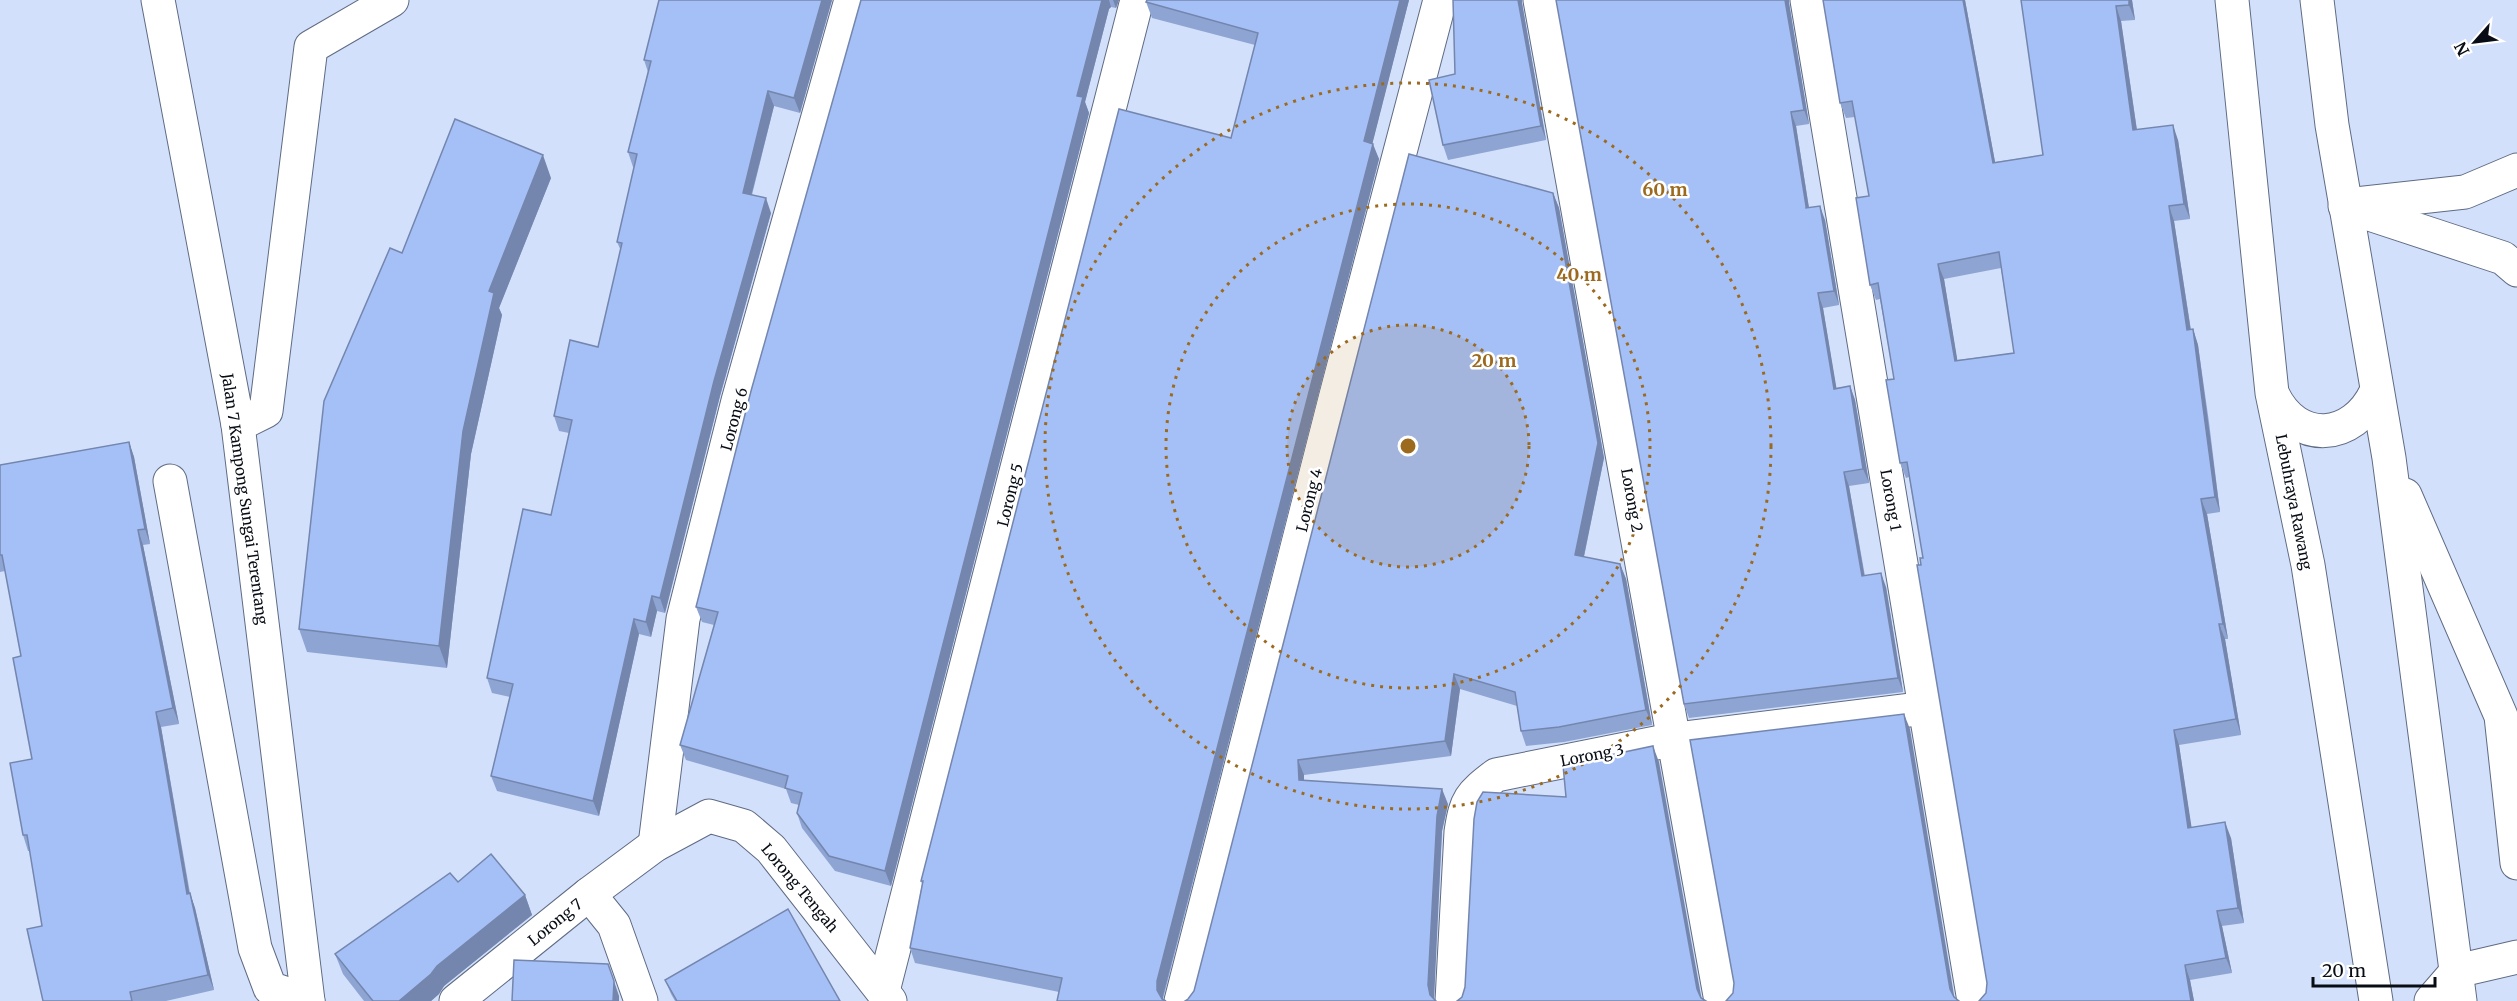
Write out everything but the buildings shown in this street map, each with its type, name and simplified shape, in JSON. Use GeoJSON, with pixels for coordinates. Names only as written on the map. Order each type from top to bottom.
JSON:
{"type":"FeatureCollection","features":[{"type":"Feature","properties":{"kind":"street","name":"Jalan 7 Kampong Sungai Terentang"},"geometry":{"type":"LineString","coordinates":[[158,0],[238,425],[308,1001]]}},
{"type":"Feature","properties":{"kind":"street"},"geometry":{"type":"LineString","coordinates":[[238,425],[266,411],[311,47],[392,0]]}},
{"type":"Feature","properties":{"kind":"street","name":"Lorong 6"},"geometry":{"type":"LineString","coordinates":[[655,845],[683,619],[738,401],[851,0]]}},
{"type":"Feature","properties":{"kind":"street","name":"Lorong 5"},"geometry":{"type":"LineString","coordinates":[[886,996],[1137,0]]}},
{"type":"Feature","properties":{"kind":"street","name":"Lorong 4"},"geometry":{"type":"LineString","coordinates":[[1181,1001],[1333,406],[1440,0]]}},
{"type":"Feature","properties":{"kind":"street","name":"Lorong 2"},"geometry":{"type":"LineString","coordinates":[[1540,0],[1722,1001]]}},
{"type":"Feature","properties":{"kind":"street","name":"Lorong 1"},"geometry":{"type":"LineString","coordinates":[[1807,0],[1974,1001]]}},
{"type":"Feature","properties":{"kind":"street","name":"Lebuhraya Rawang"},"geometry":{"type":"LineString","coordinates":[[2232,0],[2272,393],[2308,565],[2376,1001]]}},
{"type":"Feature","properties":{"kind":"street"},"geometry":{"type":"LineString","coordinates":[[2317,0],[2332,125],[2389,458],[2459,986]]}},
{"type":"Feature","properties":{"kind":"street"},"geometry":{"type":"LineString","coordinates":[[2345,206],[2465,192],[2517,170]]}},
{"type":"Feature","properties":{"kind":"street"},"geometry":{"type":"LineString","coordinates":[[2345,206],[2503,258],[2517,270]]}},
{"type":"Feature","properties":{"kind":"street"},"geometry":{"type":"LineString","coordinates":[[2272,393],[2279,407],[2302,427],[2332,430],[2360,418],[2369,407],[2376,392]]}},
{"type":"Feature","properties":{"kind":"street"},"geometry":{"type":"LineString","coordinates":[[2389,458],[2501,716],[2517,863]]}},
{"type":"Feature","properties":{"kind":"street"},"geometry":{"type":"LineString","coordinates":[[170,481],[255,948],[270,988],[308,1001]]}},
{"type":"Feature","properties":{"kind":"street","name":"Lorong 3"},"geometry":{"type":"LineString","coordinates":[[1452,1001],[1464,812],[1472,793],[1496,776],[1676,739],[1926,708]]}},
{"type":"Feature","properties":{"kind":"street","name":"Lorong Tengah"},"geometry":{"type":"LineString","coordinates":[[655,845],[709,816],[744,826],[771,849],[886,996]]}},
{"type":"Feature","properties":{"kind":"street","name":"Lorong 7"},"geometry":{"type":"LineString","coordinates":[[456,1001],[589,894],[655,845]]}},
{"type":"Feature","properties":{"kind":"street"},"geometry":{"type":"LineString","coordinates":[[589,894],[614,925],[641,1001]]}},
{"type":"Feature","properties":{"kind":"street"},"geometry":{"type":"LineString","coordinates":[[2431,1001],[2517,957]]}}]}
